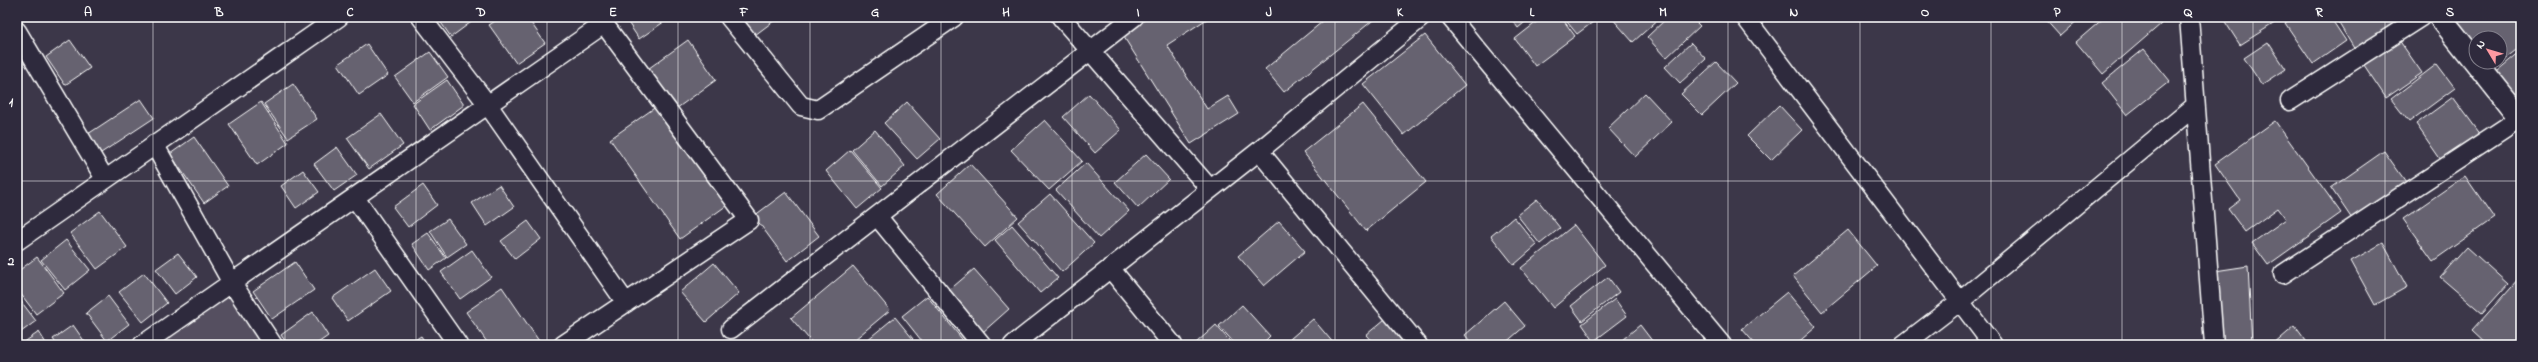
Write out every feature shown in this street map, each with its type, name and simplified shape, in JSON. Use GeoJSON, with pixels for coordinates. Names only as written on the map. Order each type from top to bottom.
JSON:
{"type":"FeatureCollection","features":[{"type":"Feature","properties":{"kind":"street"},"geometry":{"type":"LineString","coordinates":[[17,241],[154,144],[339,17]]}},
{"type":"Feature","properties":{"kind":"street"},"geometry":{"type":"LineString","coordinates":[[421,17],[488,105],[626,303]]}},
{"type":"Feature","properties":{"kind":"street"},"geometry":{"type":"LineString","coordinates":[[729,17],[801,106],[818,110],[954,17]]}},
{"type":"Feature","properties":{"kind":"street"},"geometry":{"type":"LineString","coordinates":[[1061,17],[1210,189]]}},
{"type":"Feature","properties":{"kind":"street"},"geometry":{"type":"LineString","coordinates":[[731,329],[1134,17]]}},
{"type":"Feature","properties":{"kind":"street"},"geometry":{"type":"LineString","coordinates":[[1013,345],[1259,151],[1422,17]]}},
{"type":"Feature","properties":{"kind":"street"},"geometry":{"type":"LineString","coordinates":[[1450,17],[1722,345]]}},
{"type":"Feature","properties":{"kind":"street"},"geometry":{"type":"LineString","coordinates":[[1745,17],[1993,345]]}},
{"type":"Feature","properties":{"kind":"street"},"geometry":{"type":"LineString","coordinates":[[2190,17],[2195,106],[2214,345]]}},
{"type":"Feature","properties":{"kind":"street"},"geometry":{"type":"LineString","coordinates":[[2290,101],[2421,17]]}},
{"type":"Feature","properties":{"kind":"street"},"geometry":{"type":"LineString","coordinates":[[2283,274],[2520,119],[2440,17]]}},
{"type":"Feature","properties":{"kind":"street"},"geometry":{"type":"LineString","coordinates":[[142,345],[604,24],[749,220],[564,345]]}},
{"type":"Feature","properties":{"kind":"street"},"geometry":{"type":"LineString","coordinates":[[17,31],[105,179]]}},
{"type":"Feature","properties":{"kind":"street"},"geometry":{"type":"LineString","coordinates":[[1903,345],[1959,302],[2195,106]]}},
{"type":"Feature","properties":{"kind":"street"},"geometry":{"type":"LineString","coordinates":[[154,144],[232,283],[273,345]]}},
{"type":"Feature","properties":{"kind":"street"},"geometry":{"type":"LineString","coordinates":[[1259,151],[1418,345]]}},
{"type":"Feature","properties":{"kind":"street"},"geometry":{"type":"LineString","coordinates":[[355,198],[458,345]]}},
{"type":"Feature","properties":{"kind":"street"},"geometry":{"type":"LineString","coordinates":[[877,216],[982,345]]}},
{"type":"Feature","properties":{"kind":"street"},"geometry":{"type":"LineString","coordinates":[[1110,268],[1173,345]]}},
{"type":"Feature","properties":{"kind":"shaded area"},"geometry":{"type":"Polygon","coordinates":[[[232,283],[273,345],[142,345],[232,283]]]}},
{"type":"Feature","properties":{"kind":"building"},"geometry":{"type":"Polygon","coordinates":[[[437,17],[478,17],[451,37],[437,17]]]}},
{"type":"Feature","properties":{"kind":"building"},"geometry":{"type":"Polygon","coordinates":[[[501,17],[527,17],[545,43],[516,63],[489,25],[501,17]]]}},
{"type":"Feature","properties":{"kind":"building"},"geometry":{"type":"Polygon","coordinates":[[[671,17],[639,39],[625,18],[671,17]]]}},
{"type":"Feature","properties":{"kind":"building"},"geometry":{"type":"Polygon","coordinates":[[[742,17],[779,17],[755,35],[742,17]]]}},
{"type":"Feature","properties":{"kind":"building"},"geometry":{"type":"Polygon","coordinates":[[[1149,17],[1210,17],[1167,45],[1207,109],[1228,96],[1239,114],[1191,144],[1122,34],[1149,17]]]}},
{"type":"Feature","properties":{"kind":"building"},"geometry":{"type":"Polygon","coordinates":[[[1328,17],[1377,17],[1284,92],[1265,69],[1328,17]]]}},
{"type":"Feature","properties":{"kind":"building"},"geometry":{"type":"Polygon","coordinates":[[[1510,17],[1531,17],[1518,28],[1510,17]]]}},
{"type":"Feature","properties":{"kind":"building"},"geometry":{"type":"Polygon","coordinates":[[[1543,17],[1561,17],[1575,36],[1535,66],[1515,39],[1543,17]]]}},
{"type":"Feature","properties":{"kind":"building"},"geometry":{"type":"Polygon","coordinates":[[[1563,17],[1589,17],[1593,22],[1577,34],[1563,17]]]}},
{"type":"Feature","properties":{"kind":"building"},"geometry":{"type":"Polygon","coordinates":[[[1611,17],[1661,17],[1633,42],[1611,17]]]}},
{"type":"Feature","properties":{"kind":"building"},"geometry":{"type":"Polygon","coordinates":[[[1668,17],[1691,17],[1700,26],[1666,58],[1647,37],[1668,17]]]}},
{"type":"Feature","properties":{"kind":"building"},"geometry":{"type":"Polygon","coordinates":[[[2043,17],[2081,17],[2060,36],[2043,17]]]}},
{"type":"Feature","properties":{"kind":"building"},"geometry":{"type":"Polygon","coordinates":[[[2105,17],[2155,17],[2161,24],[2103,74],[2076,42],[2105,17]]]}},
{"type":"Feature","properties":{"kind":"building"},"geometry":{"type":"Polygon","coordinates":[[[2222,17],[2284,17],[2240,45],[2222,17]]]}},
{"type":"Feature","properties":{"kind":"building"},"geometry":{"type":"Polygon","coordinates":[[[2293,17],[2330,17],[2346,41],[2313,64],[2285,23],[2293,17]]]}},
{"type":"Feature","properties":{"kind":"building"},"geometry":{"type":"Polygon","coordinates":[[[2335,17],[2408,17],[2355,50],[2335,17]]]}},
{"type":"Feature","properties":{"kind":"building"},"geometry":{"type":"Polygon","coordinates":[[[2454,17],[2521,17],[2521,47],[2508,57],[2508,30],[2468,30],[2468,34],[2454,17]]]}},
{"type":"Feature","properties":{"kind":"building"},"geometry":{"type":"Polygon","coordinates":[[[1425,35],[1465,85],[1404,135],[1363,84],[1425,35]]]}},
{"type":"Feature","properties":{"kind":"building"},"geometry":{"type":"Polygon","coordinates":[[[70,40],[90,68],[65,85],[46,57],[70,40]]]}},
{"type":"Feature","properties":{"kind":"building"},"geometry":{"type":"Polygon","coordinates":[[[688,40],[716,80],[673,111],[645,71],[688,40]]]}},
{"type":"Feature","properties":{"kind":"building"},"geometry":{"type":"Polygon","coordinates":[[[2399,40],[2422,73],[2386,98],[2364,65],[2399,40]]]}},
{"type":"Feature","properties":{"kind":"building"},"geometry":{"type":"Polygon","coordinates":[[[2268,42],[2286,69],[2262,85],[2244,58],[2268,42]]]}},
{"type":"Feature","properties":{"kind":"building"},"geometry":{"type":"Polygon","coordinates":[[[1691,43],[1706,59],[1680,83],[1665,67],[1691,43]]]}},
{"type":"Feature","properties":{"kind":"building"},"geometry":{"type":"Polygon","coordinates":[[[367,44],[388,75],[359,95],[338,64],[367,44]]]}},
{"type":"Feature","properties":{"kind":"building"},"geometry":{"type":"Polygon","coordinates":[[[2144,49],[2170,81],[2127,115],[2102,83],[2144,49]]]}},
{"type":"Feature","properties":{"kind":"building"},"geometry":{"type":"Polygon","coordinates":[[[2521,51],[2521,103],[2492,75],[2498,70],[2508,70],[2508,62],[2521,51]]]}},
{"type":"Feature","properties":{"kind":"building"},"geometry":{"type":"Polygon","coordinates":[[[430,52],[448,77],[413,102],[395,77],[430,52]]]}},
{"type":"Feature","properties":{"kind":"building"},"geometry":{"type":"Polygon","coordinates":[[[1716,62],[1736,83],[1702,115],[1681,94],[1716,62]]]}},
{"type":"Feature","properties":{"kind":"building"},"geometry":{"type":"Polygon","coordinates":[[[2437,64],[2455,88],[2409,122],[2391,99],[2437,64]]]}},
{"type":"Feature","properties":{"kind":"building"},"geometry":{"type":"Polygon","coordinates":[[[447,80],[464,105],[430,130],[413,104],[447,80]]]}},
{"type":"Feature","properties":{"kind":"building"},"geometry":{"type":"Polygon","coordinates":[[[293,84],[317,119],[288,138],[264,104],[293,84]]]}},
{"type":"Feature","properties":{"kind":"building"},"geometry":{"type":"Polygon","coordinates":[[[1645,93],[1672,122],[1635,157],[1608,128],[1645,93]]]}},
{"type":"Feature","properties":{"kind":"building"},"geometry":{"type":"Polygon","coordinates":[[[1089,94],[1121,130],[1095,153],[1063,117],[1089,94]]]}},
{"type":"Feature","properties":{"kind":"building"},"geometry":{"type":"Polygon","coordinates":[[[2453,97],[2481,135],[2443,163],[2416,124],[2453,97]]]}},
{"type":"Feature","properties":{"kind":"building"},"geometry":{"type":"Polygon","coordinates":[[[141,99],[154,118],[101,153],[88,134],[141,99]]]}},
{"type":"Feature","properties":{"kind":"building"},"geometry":{"type":"Polygon","coordinates":[[[261,102],[288,143],[257,165],[229,124],[261,102]]]}},
{"type":"Feature","properties":{"kind":"building"},"geometry":{"type":"Polygon","coordinates":[[[907,102],[940,139],[917,159],[884,123],[907,102]]]}},
{"type":"Feature","properties":{"kind":"building"},"geometry":{"type":"Polygon","coordinates":[[[660,104],[730,203],[680,239],[610,139],[660,104]]]}},
{"type":"Feature","properties":{"kind":"building"},"geometry":{"type":"Polygon","coordinates":[[[1363,104],[1426,182],[1366,231],[1303,152],[1363,104]]]}},
{"type":"Feature","properties":{"kind":"building"},"geometry":{"type":"Polygon","coordinates":[[[1779,105],[1802,130],[1771,160],[1747,136],[1779,105]]]}},
{"type":"Feature","properties":{"kind":"building"},"geometry":{"type":"Polygon","coordinates":[[[381,114],[403,145],[369,169],[347,138],[381,114]]]}},
{"type":"Feature","properties":{"kind":"building"},"geometry":{"type":"Polygon","coordinates":[[[1045,120],[1082,161],[1049,190],[1011,150],[1045,120]]]}},
{"type":"Feature","properties":{"kind":"building"},"geometry":{"type":"Polygon","coordinates":[[[2275,121],[2341,213],[2268,265],[2252,243],[2286,219],[2278,208],[2245,232],[2228,209],[2240,200],[2215,164],[2275,121]]]}},
{"type":"Feature","properties":{"kind":"building"},"geometry":{"type":"Polygon","coordinates":[[[875,130],[905,166],[882,186],[852,150],[875,130]]]}},
{"type":"Feature","properties":{"kind":"building"},"geometry":{"type":"Polygon","coordinates":[[[194,137],[228,186],[204,203],[170,154],[194,137]]]}},
{"type":"Feature","properties":{"kind":"building"},"geometry":{"type":"Polygon","coordinates":[[[337,147],[357,175],[334,191],[314,164],[337,147]]]}},
{"type":"Feature","properties":{"kind":"building"},"geometry":{"type":"Polygon","coordinates":[[[850,150],[882,188],[857,209],[826,171],[850,150]]]}},
{"type":"Feature","properties":{"kind":"building"},"geometry":{"type":"Polygon","coordinates":[[[2384,151],[2406,182],[2352,219],[2331,188],[2384,151]]]}},
{"type":"Feature","properties":{"kind":"building"},"geometry":{"type":"Polygon","coordinates":[[[1146,154],[1169,179],[1138,208],[1115,182],[1146,154]]]}},
{"type":"Feature","properties":{"kind":"building"},"geometry":{"type":"Polygon","coordinates":[[[1086,163],[1129,211],[1099,238],[1056,190],[1086,163]]]}},
{"type":"Feature","properties":{"kind":"building"},"geometry":{"type":"Polygon","coordinates":[[[970,164],[1018,217],[985,247],[937,194],[970,164]]]}},
{"type":"Feature","properties":{"kind":"building"},"geometry":{"type":"Polygon","coordinates":[[[303,170],[319,192],[296,208],[281,186],[303,170]]]}},
{"type":"Feature","properties":{"kind":"building"},"geometry":{"type":"Polygon","coordinates":[[[2465,176],[2494,218],[2433,261],[2403,219],[2465,176]]]}},
{"type":"Feature","properties":{"kind":"building"},"geometry":{"type":"Polygon","coordinates":[[[423,185],[437,205],[408,227],[393,207],[423,185]]]}},
{"type":"Feature","properties":{"kind":"building"},"geometry":{"type":"Polygon","coordinates":[[[499,185],[514,207],[487,226],[472,203],[499,185]]]}},
{"type":"Feature","properties":{"kind":"building"},"geometry":{"type":"Polygon","coordinates":[[[786,192],[819,236],[787,261],[754,216],[786,192]]]}},
{"type":"Feature","properties":{"kind":"building"},"geometry":{"type":"Polygon","coordinates":[[[1050,194],[1094,243],[1062,272],[1018,222],[1050,194]]]}},
{"type":"Feature","properties":{"kind":"building"},"geometry":{"type":"Polygon","coordinates":[[[1537,199],[1560,228],[1540,244],[1517,215],[1537,199]]]}},
{"type":"Feature","properties":{"kind":"building"},"geometry":{"type":"Polygon","coordinates":[[[100,211],[127,247],[97,269],[70,233],[100,211]]]}},
{"type":"Feature","properties":{"kind":"building"},"geometry":{"type":"Polygon","coordinates":[[[1514,217],[1537,245],[1514,265],[1491,236],[1514,217]]]}},
{"type":"Feature","properties":{"kind":"building"},"geometry":{"type":"Polygon","coordinates":[[[448,219],[466,244],[447,257],[430,231],[448,219]]]}},
{"type":"Feature","properties":{"kind":"building"},"geometry":{"type":"Polygon","coordinates":[[[528,221],[541,239],[515,259],[501,241],[528,221]]]}},
{"type":"Feature","properties":{"kind":"building"},"geometry":{"type":"Polygon","coordinates":[[[1279,221],[1305,251],[1264,286],[1238,256],[1279,221]]]}},
{"type":"Feature","properties":{"kind":"building"},"geometry":{"type":"Polygon","coordinates":[[[1012,225],[1058,278],[1040,293],[995,240],[1012,225]]]}},
{"type":"Feature","properties":{"kind":"building"},"geometry":{"type":"Polygon","coordinates":[[[1574,225],[1605,265],[1553,308],[1521,268],[1574,225]]]}},
{"type":"Feature","properties":{"kind":"building"},"geometry":{"type":"Polygon","coordinates":[[[1848,230],[1877,266],[1822,312],[1793,276],[1848,230]]]}},
{"type":"Feature","properties":{"kind":"building"},"geometry":{"type":"Polygon","coordinates":[[[428,233],[446,258],[429,270],[412,244],[428,233]]]}},
{"type":"Feature","properties":{"kind":"building"},"geometry":{"type":"Polygon","coordinates":[[[66,240],[90,270],[65,290],[41,260],[66,240]]]}},
{"type":"Feature","properties":{"kind":"building"},"geometry":{"type":"Polygon","coordinates":[[[2383,243],[2407,287],[2375,305],[2351,261],[2383,243]]]}},
{"type":"Feature","properties":{"kind":"building"},"geometry":{"type":"Polygon","coordinates":[[[2467,247],[2508,284],[2482,313],[2440,277],[2467,247]]]}},
{"type":"Feature","properties":{"kind":"building"},"geometry":{"type":"Polygon","coordinates":[[[472,250],[491,277],[460,299],[441,272],[472,250]]]}},
{"type":"Feature","properties":{"kind":"building"},"geometry":{"type":"Polygon","coordinates":[[[178,253],[197,277],[175,294],[156,269],[178,253]]]}},
{"type":"Feature","properties":{"kind":"building"},"geometry":{"type":"Polygon","coordinates":[[[37,257],[64,293],[36,314],[17,289],[17,272],[37,257]]]}},
{"type":"Feature","properties":{"kind":"building"},"geometry":{"type":"Polygon","coordinates":[[[295,262],[314,290],[272,319],[253,291],[295,262]]]}},
{"type":"Feature","properties":{"kind":"building"},"geometry":{"type":"Polygon","coordinates":[[[714,263],[739,293],[706,322],[680,292],[714,263]]]}},
{"type":"Feature","properties":{"kind":"building"},"geometry":{"type":"Polygon","coordinates":[[[853,266],[890,310],[848,345],[814,345],[791,318],[853,266]]]}},
{"type":"Feature","properties":{"kind":"building"},"geometry":{"type":"Polygon","coordinates":[[[2248,266],[2252,345],[2219,345],[2215,271],[2248,266]]]}},
{"type":"Feature","properties":{"kind":"building"},"geometry":{"type":"Polygon","coordinates":[[[375,268],[391,291],[348,321],[332,298],[375,268]]]}},
{"type":"Feature","properties":{"kind":"building"},"geometry":{"type":"Polygon","coordinates":[[[974,269],[1009,309],[983,332],[947,292],[974,269]]]}},
{"type":"Feature","properties":{"kind":"building"},"geometry":{"type":"Polygon","coordinates":[[[144,273],[167,303],[143,322],[119,292],[144,273]]]}},
{"type":"Feature","properties":{"kind":"building"},"geometry":{"type":"Polygon","coordinates":[[[1608,277],[1619,292],[1582,321],[1571,306],[1608,277]]]}},
{"type":"Feature","properties":{"kind":"building"},"geometry":{"type":"Polygon","coordinates":[[[2519,278],[2521,345],[2487,345],[2472,331],[2519,278]]]}},
{"type":"Feature","properties":{"kind":"building"},"geometry":{"type":"Polygon","coordinates":[[[502,287],[539,341],[533,345],[489,345],[466,312],[502,287]]]}},
{"type":"Feature","properties":{"kind":"building"},"geometry":{"type":"Polygon","coordinates":[[[1787,292],[1816,327],[1795,345],[1756,345],[1742,329],[1787,292]]]}},
{"type":"Feature","properties":{"kind":"building"},"geometry":{"type":"Polygon","coordinates":[[[17,296],[36,321],[17,335],[17,296]]]}},
{"type":"Feature","properties":{"kind":"building"},"geometry":{"type":"Polygon","coordinates":[[[108,296],[129,324],[107,341],[86,313],[108,296]]]}},
{"type":"Feature","properties":{"kind":"building"},"geometry":{"type":"Polygon","coordinates":[[[927,296],[966,344],[965,345],[925,345],[902,316],[927,296]]]}},
{"type":"Feature","properties":{"kind":"building"},"geometry":{"type":"Polygon","coordinates":[[[1615,299],[1627,316],[1594,341],[1582,324],[1615,299]]]}},
{"type":"Feature","properties":{"kind":"building"},"geometry":{"type":"Polygon","coordinates":[[[1504,301],[1525,326],[1503,345],[1473,345],[1465,335],[1504,301]]]}},
{"type":"Feature","properties":{"kind":"building"},"geometry":{"type":"Polygon","coordinates":[[[1242,305],[1270,336],[1261,345],[1236,345],[1219,326],[1242,305]]]}},
{"type":"Feature","properties":{"kind":"building"},"geometry":{"type":"Polygon","coordinates":[[[313,312],[328,336],[315,345],[288,345],[281,335],[313,312]]]}},
{"type":"Feature","properties":{"kind":"building"},"geometry":{"type":"Polygon","coordinates":[[[895,317],[913,339],[906,345],[861,345],[895,317]]]}},
{"type":"Feature","properties":{"kind":"building"},"geometry":{"type":"Polygon","coordinates":[[[1313,319],[1335,345],[1295,345],[1290,339],[1313,319]]]}},
{"type":"Feature","properties":{"kind":"building"},"geometry":{"type":"Polygon","coordinates":[[[1385,319],[1407,345],[1375,345],[1366,335],[1385,319]]]}},
{"type":"Feature","properties":{"kind":"building"},"geometry":{"type":"Polygon","coordinates":[[[73,325],[87,345],[57,345],[53,339],[73,325]]]}},
{"type":"Feature","properties":{"kind":"building"},"geometry":{"type":"Polygon","coordinates":[[[1216,325],[1233,345],[1198,345],[1196,343],[1216,325]]]}},
{"type":"Feature","properties":{"kind":"building"},"geometry":{"type":"Polygon","coordinates":[[[1640,325],[1653,342],[1649,345],[1616,345],[1640,325]]]}},
{"type":"Feature","properties":{"kind":"building"},"geometry":{"type":"Polygon","coordinates":[[[2295,326],[2309,345],[2273,345],[2295,326]]]}},
{"type":"Feature","properties":{"kind":"building"},"geometry":{"type":"Polygon","coordinates":[[[39,332],[47,345],[20,345],[39,332]]]}},
{"type":"Feature","properties":{"kind":"building"},"geometry":{"type":"Polygon","coordinates":[[[421,336],[427,345],[407,345],[421,336]]]}}]}
